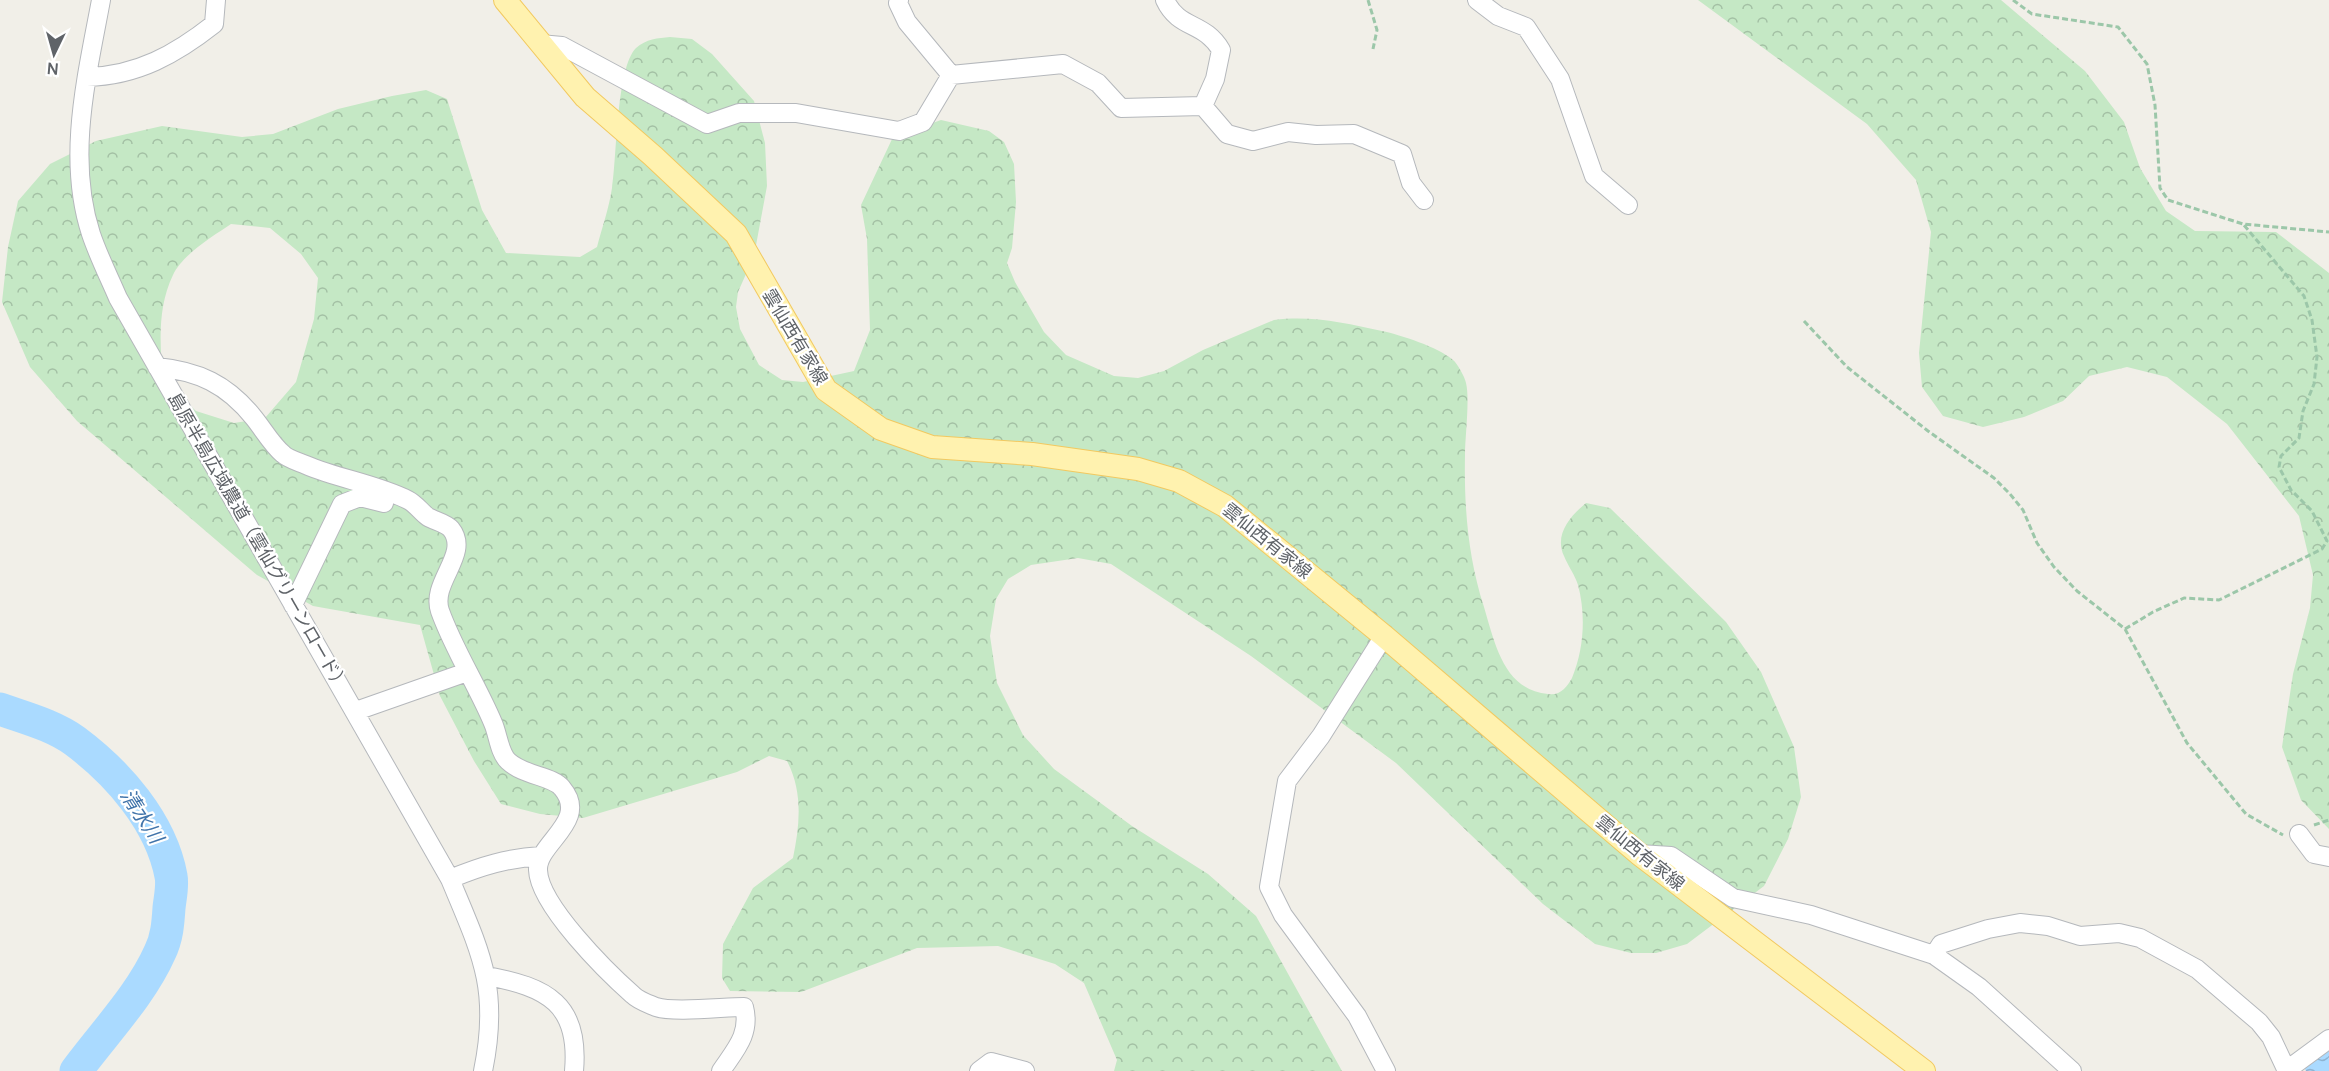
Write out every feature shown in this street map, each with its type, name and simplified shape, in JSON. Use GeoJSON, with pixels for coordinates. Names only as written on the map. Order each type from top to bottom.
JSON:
{"type":"FeatureCollection","features":[{"type":"Feature","properties":{"kind":"main road","name":"雲仙西有家線"},"geometry":{"type":"LineString","coordinates":[[505,0],[585,97],[653,156],[736,234],[826,390],[881,429],[932,447],[1032,454],[1126,467],[1179,481],[1226,506],[1384,636],[1639,854],[1924,1071]]}},
{"type":"Feature","properties":{"kind":"street","name":"島原半島広域農道（雲仙グリーンロード）"},"geometry":{"type":"LineString","coordinates":[[100,0],[87,76],[80,139],[80,180],[91,233],[118,298],[450,879],[487,976],[491,1011],[483,1071]]}},
{"type":"Feature","properties":{"kind":"street"},"geometry":{"type":"LineString","coordinates":[[87,76],[111,76],[152,65],[213,24],[216,0]]}},
{"type":"Feature","properties":{"kind":"street"},"geometry":{"type":"LineString","coordinates":[[899,0],[898,3],[907,22],[951,75]]}},
{"type":"Feature","properties":{"kind":"street"},"geometry":{"type":"LineString","coordinates":[[1165,0],[1172,15],[1213,36],[1221,50],[1215,79],[1203,106]]}},
{"type":"Feature","properties":{"kind":"street"},"geometry":{"type":"LineString","coordinates":[[1477,0],[1498,16],[1526,27],[1560,79],[1594,176],[1628,205]]}},
{"type":"Feature","properties":{"kind":"street"},"geometry":{"type":"LineString","coordinates":[[540,44],[562,46],[707,124],[739,113],[796,113],[899,131],[923,122],[951,75]]}},
{"type":"Feature","properties":{"kind":"street"},"geometry":{"type":"LineString","coordinates":[[951,75],[1063,64],[1098,83],[1122,108],[1203,106]]}},
{"type":"Feature","properties":{"kind":"street"},"geometry":{"type":"LineString","coordinates":[[1203,106],[1227,134],[1253,141],[1288,132],[1354,134],[1402,154],[1411,183],[1424,200]]}},
{"type":"Feature","properties":{"kind":"street"},"geometry":{"type":"LineString","coordinates":[[157,366],[187,370],[220,385],[250,413],[284,455],[327,474],[411,501],[426,516]]}},
{"type":"Feature","properties":{"kind":"street"},"geometry":{"type":"LineString","coordinates":[[293,605],[342,504],[350,499],[369,498],[426,516],[449,527],[457,540],[457,550],[441,585],[438,608],[466,672],[493,723],[505,758],[522,772],[548,780],[562,788],[569,804],[567,820],[562,832],[541,856],[538,869],[541,885],[563,923],[635,998],[660,1008],[744,1007],[747,1018],[746,1034],[721,1071]]}},
{"type":"Feature","properties":{"kind":"street"},"geometry":{"type":"LineString","coordinates":[[1384,636],[1321,736],[1287,781],[1269,887],[1282,915],[1357,1016],[1386,1071]]}},
{"type":"Feature","properties":{"kind":"street"},"geometry":{"type":"LineString","coordinates":[[356,711],[466,672]]}},
{"type":"Feature","properties":{"kind":"street"},"geometry":{"type":"LineString","coordinates":[[2299,834],[2314,854],[2329,856]]}},
{"type":"Feature","properties":{"kind":"street"},"geometry":{"type":"LineString","coordinates":[[1639,854],[1671,856],[1733,898],[1811,915],[1934,955],[1979,987],[2072,1071]]}},
{"type":"Feature","properties":{"kind":"street"},"geometry":{"type":"LineString","coordinates":[[450,879],[487,864],[512,858],[541,856]]}},
{"type":"Feature","properties":{"kind":"street"},"geometry":{"type":"LineString","coordinates":[[1934,955],[1941,944],[1988,928],[2020,923],[2048,926],[2080,936],[2130,934],[2197,969],[2259,1022],[2271,1037],[2287,1070],[2329,1039]]}},
{"type":"Feature","properties":{"kind":"street"},"geometry":{"type":"LineString","coordinates":[[487,976],[514,981],[541,991],[564,1012],[575,1035],[574,1071]]}},
{"type":"Feature","properties":{"kind":"street"},"geometry":{"type":"LineString","coordinates":[[979,1071],[991,1062],[1025,1071]]}},
{"type":"Feature","properties":{"kind":"path"},"geometry":{"type":"LineString","coordinates":[[1368,0],[1377,30],[1373,49]]}},
{"type":"Feature","properties":{"kind":"path"},"geometry":{"type":"LineString","coordinates":[[2013,0],[2032,14],[2118,27],[2147,64],[2155,105],[2160,188],[2168,200],[2243,224],[2329,232]]}},
{"type":"Feature","properties":{"kind":"path"},"geometry":{"type":"LineString","coordinates":[[2126,629],[2153,612],[2184,598],[2219,600],[2322,549],[2327,541],[2312,511],[2291,490],[2279,467],[2281,456],[2299,438],[2303,411],[2316,372],[2312,320],[2304,296],[2243,224]]}},
{"type":"Feature","properties":{"kind":"path"},"geometry":{"type":"LineString","coordinates":[[1804,321],[1847,367],[1928,431],[1994,478],[2023,510],[2037,543],[2054,567],[2077,591],[2126,629],[2187,743],[2241,808],[2274,832],[2282,835],[2299,834],[2329,820]]}},
{"type":"Feature","properties":{"kind":"green space"},"geometry":{"type":"Polygon","coordinates":[[[1698,0],[2001,0],[2085,71],[2124,122],[2140,168],[2166,211],[2195,231],[2276,232],[2329,273],[2329,829],[2301,800],[2282,747],[2293,674],[2310,608],[2313,575],[2299,516],[2227,424],[2167,377],[2127,367],[2089,376],[2063,401],[2024,417],[1983,427],[1943,416],[1922,387],[1919,353],[1931,232],[1916,180],[1867,124],[1698,0]]]}},
{"type":"Feature","properties":{"kind":"green space"},"geometry":{"type":"Polygon","coordinates":[[[670,37],[692,39],[712,54],[754,101],[765,143],[767,186],[754,256],[738,292],[736,307],[740,329],[759,365],[782,380],[803,382],[854,371],[870,330],[867,239],[861,205],[893,137],[941,120],[989,131],[1004,142],[1014,164],[1016,202],[1012,248],[1007,263],[1015,282],[1044,332],[1066,355],[1114,376],[1138,378],[1164,371],[1203,350],[1274,320],[1301,318],[1342,323],[1390,333],[1429,346],[1453,360],[1463,374],[1467,390],[1465,494],[1474,570],[1497,650],[1504,663],[1521,684],[1533,691],[1556,694],[1568,685],[1579,655],[1583,620],[1578,585],[1561,548],[1562,533],[1569,520],[1586,503],[1610,508],[1726,622],[1761,672],[1794,747],[1801,797],[1788,839],[1764,886],[1687,944],[1656,953],[1631,953],[1595,944],[1543,904],[1396,763],[1251,656],[1111,564],[1078,558],[1031,565],[1008,579],[996,599],[990,636],[997,683],[1023,735],[1054,769],[1132,826],[1208,874],[1256,916],[1342,1071],[1114,1071],[1117,1060],[1084,983],[1055,964],[998,946],[917,948],[801,992],[730,991],[722,978],[723,944],[753,888],[793,858],[799,808],[796,784],[787,761],[769,756],[737,772],[583,818],[540,814],[501,804],[474,761],[440,696],[420,625],[313,606],[257,575],[77,421],[30,367],[2,302],[8,247],[18,201],[50,164],[96,141],[162,126],[242,137],[273,134],[338,109],[426,90],[447,99],[482,210],[506,253],[580,257],[597,247],[611,195],[618,115],[629,59],[636,48],[644,43],[670,37]],[[231,224],[216,234],[183,260],[173,275],[164,300],[161,340],[163,380],[196,411],[234,423],[265,418],[296,382],[314,319],[318,278],[301,254],[270,228],[231,224]]]}},
{"type":"Feature","properties":{"kind":"water"},"geometry":{"type":"Polygon","coordinates":[[[2329,1049],[2329,1071],[2306,1071],[2304,1067],[2329,1049]]]}},
{"type":"Feature","properties":{"kind":"waterway","name":"清水川"},"geometry":{"type":"LineString","coordinates":[[0,709],[39,722],[66,735],[107,768],[148,818],[166,856],[171,876],[168,925],[160,952],[132,999],[76,1071]]}}]}
